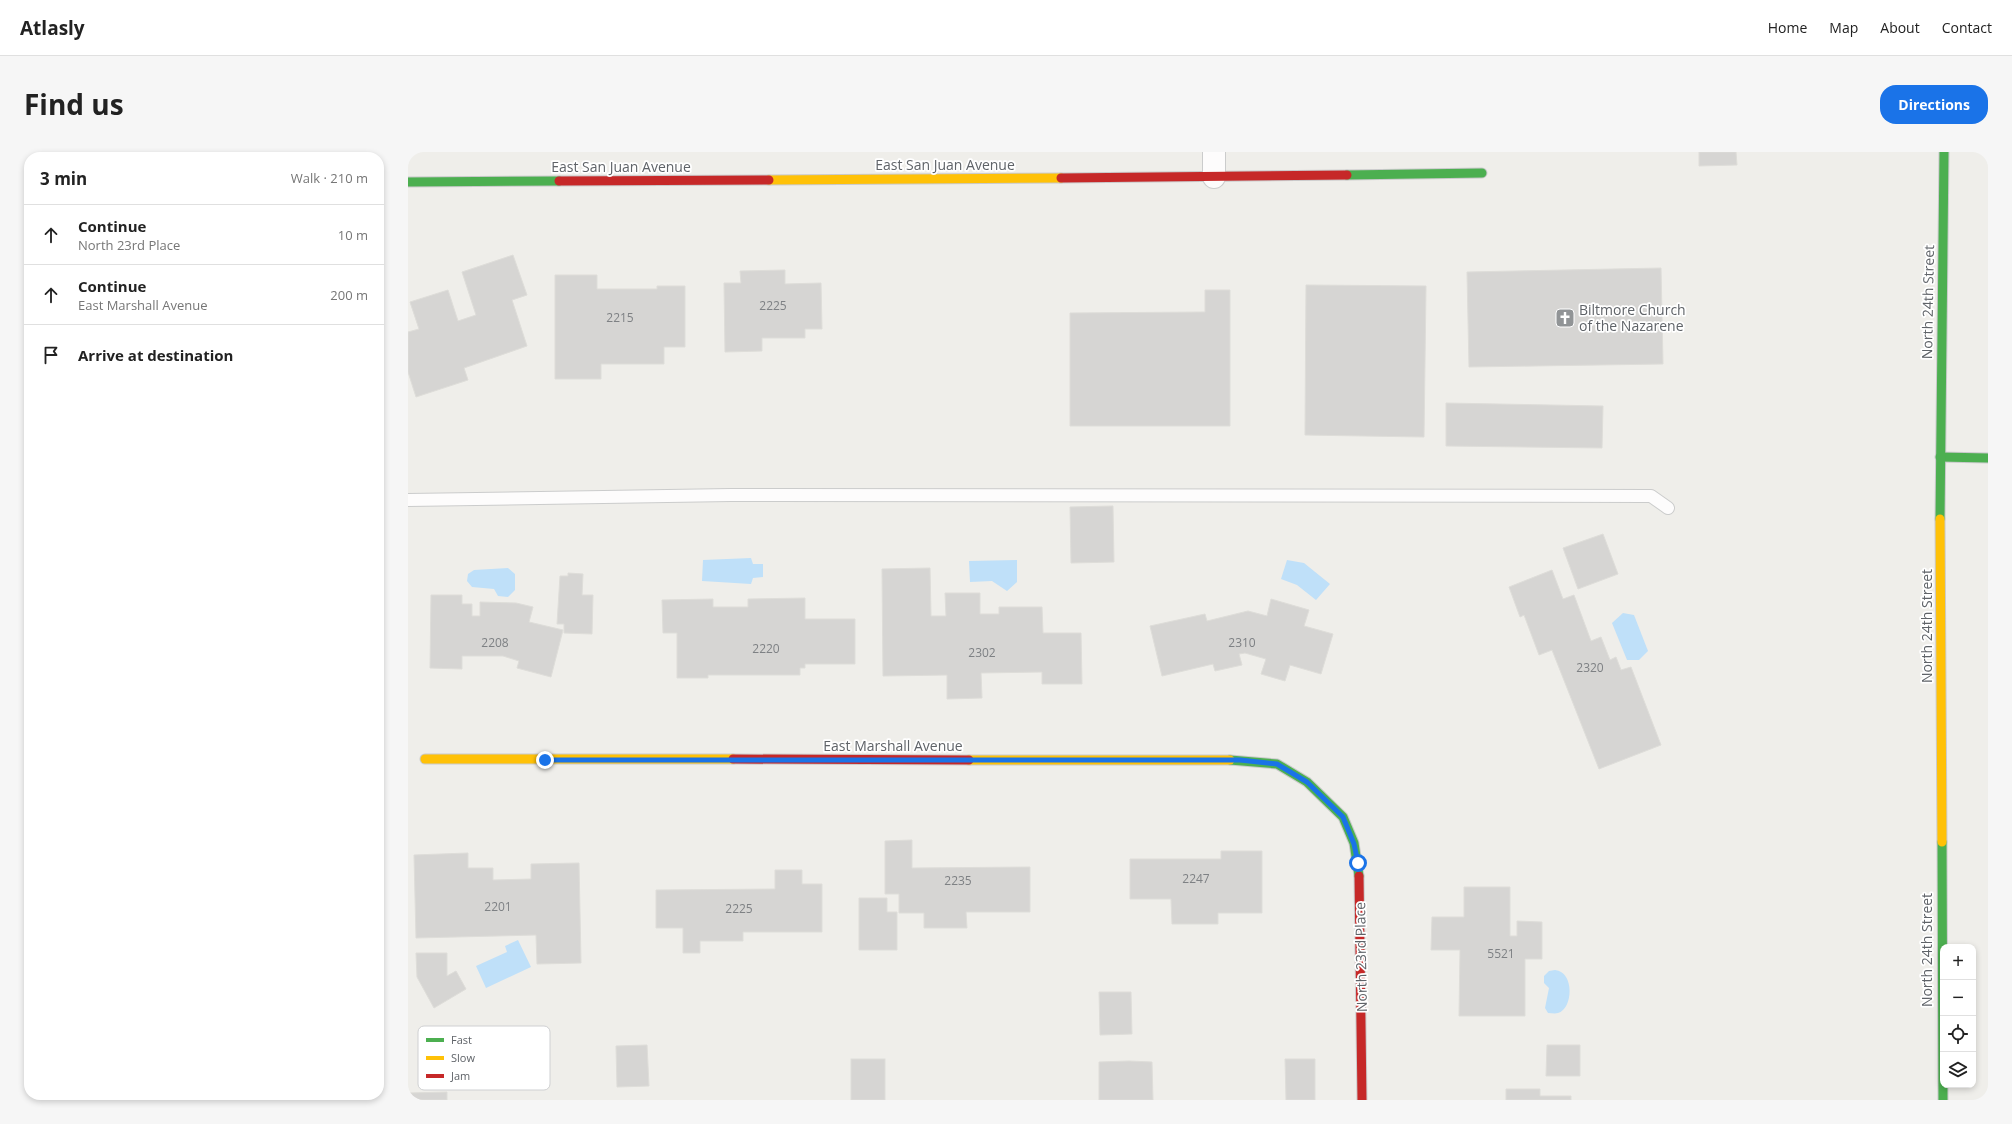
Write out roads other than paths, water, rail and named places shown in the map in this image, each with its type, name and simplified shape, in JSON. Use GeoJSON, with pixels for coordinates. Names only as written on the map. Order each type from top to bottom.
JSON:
{"type":"FeatureCollection","features":[{"type":"Feature","properties":{"kind":"street"},"geometry":{"type":"LineString","coordinates":[[1214,152],[1214,177]]}},
{"type":"Feature","properties":{"kind":"street","name":"North 24th Street"},"geometry":{"type":"LineString","coordinates":[[1943,1100],[1940,457],[1944,152]]}},
{"type":"Feature","properties":{"kind":"street","name":"East San Juan Avenue"},"geometry":{"type":"LineString","coordinates":[[408,182],[1214,177],[1482,173]]}},
{"type":"Feature","properties":{"kind":"street"},"geometry":{"type":"LineString","coordinates":[[1940,457],[1988,458]]}},
{"type":"Feature","properties":{"kind":"street","name":"East Marshall Avenue"},"geometry":{"type":"LineString","coordinates":[[425,759],[1240,760],[1277,764],[1307,782],[1343,817]]}},
{"type":"Feature","properties":{"kind":"street","name":"North 23rd Place"},"geometry":{"type":"LineString","coordinates":[[1343,817],[1354,844],[1360,883],[1362,1100]]}},
{"type":"Feature","properties":{"kind":"lane"},"geometry":{"type":"LineString","coordinates":[[408,500],[731,495],[1651,496],[1668,508]]}},
{"type":"Feature","properties":{"kind":"water"},"geometry":{"type":"Polygon","coordinates":[[[751,558],[753,564],[763,564],[763,577],[753,578],[751,584],[702,581],[703,560],[751,558]]]}},
{"type":"Feature","properties":{"kind":"water"},"geometry":{"type":"Polygon","coordinates":[[[1017,560],[1017,582],[1007,591],[992,581],[970,582],[969,561],[1017,560]]]}},
{"type":"Feature","properties":{"kind":"water"},"geometry":{"type":"Polygon","coordinates":[[[1287,560],[1304,563],[1330,584],[1316,600],[1297,585],[1281,579],[1287,560]]]}},
{"type":"Feature","properties":{"kind":"water"},"geometry":{"type":"Polygon","coordinates":[[[508,568],[515,574],[515,590],[508,597],[498,596],[494,589],[472,587],[467,581],[468,574],[474,570],[508,568]]]}},
{"type":"Feature","properties":{"kind":"water"},"geometry":{"type":"Polygon","coordinates":[[[1623,613],[1634,615],[1648,651],[1639,660],[1627,660],[1612,623],[1623,613]]]}},
{"type":"Feature","properties":{"kind":"water"},"geometry":{"type":"Polygon","coordinates":[[[518,940],[531,967],[486,988],[476,966],[507,952],[505,946],[518,940]]]}},
{"type":"Feature","properties":{"kind":"water"},"geometry":{"type":"Polygon","coordinates":[[[1555,970],[1561,972],[1569,983],[1569,998],[1567,1005],[1563,1010],[1557,1013],[1548,1013],[1545,1008],[1549,988],[1544,983],[1544,976],[1549,971],[1555,970]]]}},
{"type":"Feature","properties":{"kind":"place","name":"Biltmore Church of the Nazarene"},"geometry":{"type":"Point","coordinates":[1565,318]}}]}
